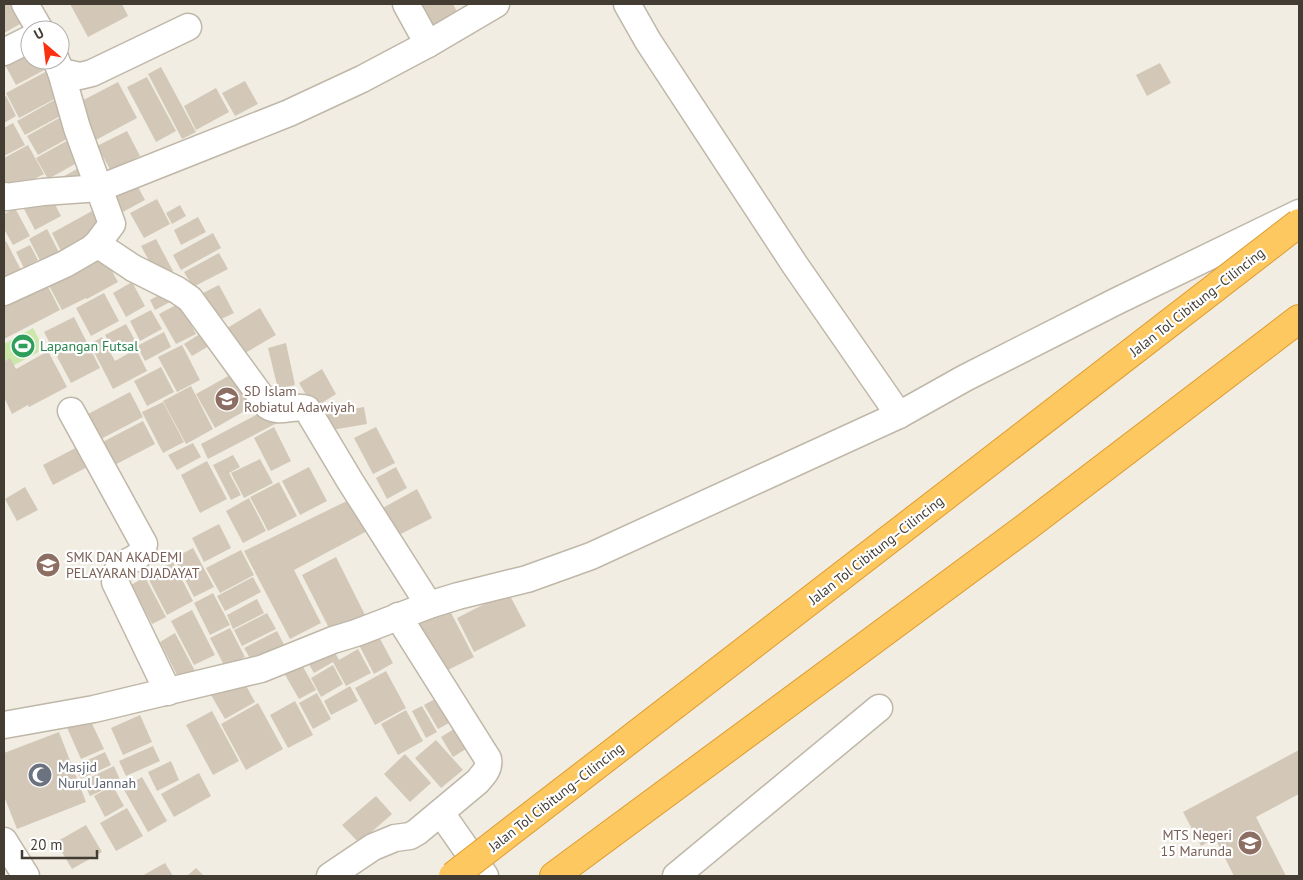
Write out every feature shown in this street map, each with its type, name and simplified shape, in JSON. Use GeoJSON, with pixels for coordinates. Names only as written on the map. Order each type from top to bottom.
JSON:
{"type":"FeatureCollection","features":[{"type":"Feature","properties":{"kind":"highway","name":"Jalan Tol Cibitung–Cilincing"},"geometry":{"type":"LineString","coordinates":[[453,876],[1299,223]]}},
{"type":"Feature","properties":{"kind":"highway"},"geometry":{"type":"LineString","coordinates":[[554,876],[1025,528],[1299,319]]}},
{"type":"Feature","properties":{"kind":"street"},"geometry":{"type":"LineString","coordinates":[[25,4],[34,20]]}},
{"type":"Feature","properties":{"kind":"street"},"geometry":{"type":"LineString","coordinates":[[406,4],[428,44]]}},
{"type":"Feature","properties":{"kind":"street"},"geometry":{"type":"LineString","coordinates":[[4,196],[100,188],[289,113],[362,79],[428,44],[496,4]]}},
{"type":"Feature","properties":{"kind":"street"},"geometry":{"type":"LineString","coordinates":[[627,4],[648,41],[795,265],[899,415]]}},
{"type":"Feature","properties":{"kind":"street"},"geometry":{"type":"LineString","coordinates":[[67,70],[80,76],[92,72],[188,27]]}},
{"type":"Feature","properties":{"kind":"street"},"geometry":{"type":"LineString","coordinates":[[4,52],[20,44]]}},
{"type":"Feature","properties":{"kind":"street"},"geometry":{"type":"LineString","coordinates":[[4,292],[65,264],[97,244],[112,224],[77,128],[60,70]]}},
{"type":"Feature","properties":{"kind":"street"},"geometry":{"type":"LineString","coordinates":[[4,725],[94,710],[261,669],[429,605],[526,579],[591,556],[899,415],[965,378],[1117,301],[1299,213]]}},
{"type":"Feature","properties":{"kind":"street"},"geometry":{"type":"LineString","coordinates":[[97,244],[133,268],[177,290],[190,299],[268,406],[277,410],[300,407],[307,409],[350,481],[429,605]]}},
{"type":"Feature","properties":{"kind":"street"},"geometry":{"type":"LineString","coordinates":[[71,411],[144,544],[143,551],[137,557],[120,566],[115,575],[115,582],[168,692]]}},
{"type":"Feature","properties":{"kind":"street"},"geometry":{"type":"LineString","coordinates":[[330,876],[373,847],[395,838],[410,836],[417,832],[485,773],[489,764],[398,616]]}},
{"type":"Feature","properties":{"kind":"street"},"geometry":{"type":"LineString","coordinates":[[676,876],[879,708]]}},
{"type":"Feature","properties":{"kind":"street"},"geometry":{"type":"LineString","coordinates":[[441,813],[486,876]]}},
{"type":"Feature","properties":{"kind":"street"},"geometry":{"type":"LineString","coordinates":[[4,841],[26,876]]}},
{"type":"Feature","properties":{"kind":"green space","name":"Lapangan Futsal"},"geometry":{"type":"Polygon","coordinates":[[[33,328],[44,349],[9,368],[4,359],[4,344],[33,328]]]}},
{"type":"Feature","properties":{"kind":"building"},"geometry":{"type":"Polygon","coordinates":[[[4,4],[21,4],[29,19],[20,20],[20,24],[4,33],[4,4]]]}},
{"type":"Feature","properties":{"kind":"building"},"geometry":{"type":"Polygon","coordinates":[[[70,4],[122,4],[128,16],[88,37],[70,4]]]}},
{"type":"Feature","properties":{"kind":"building"},"geometry":{"type":"Polygon","coordinates":[[[421,4],[453,4],[457,12],[432,25],[421,4]]]}},
{"type":"Feature","properties":{"kind":"building"},"geometry":{"type":"Polygon","coordinates":[[[20,52],[20,70],[44,70],[16,85],[4,63],[20,52]]]}},
{"type":"Feature","properties":{"kind":"building"},"geometry":{"type":"Polygon","coordinates":[[[1160,63],[1171,83],[1147,96],[1136,75],[1160,63]]]}},
{"type":"Feature","properties":{"kind":"building"},"geometry":{"type":"Polygon","coordinates":[[[161,67],[196,132],[182,139],[148,74],[161,67]]]}},
{"type":"Feature","properties":{"kind":"building"},"geometry":{"type":"Polygon","coordinates":[[[49,70],[62,95],[19,118],[6,93],[49,70]]]}},
{"type":"Feature","properties":{"kind":"building"},"geometry":{"type":"Polygon","coordinates":[[[147,77],[176,131],[156,142],[127,87],[147,77]]]}},
{"type":"Feature","properties":{"kind":"building"},"geometry":{"type":"Polygon","coordinates":[[[245,81],[258,104],[235,116],[222,93],[245,81]]]}},
{"type":"Feature","properties":{"kind":"building"},"geometry":{"type":"Polygon","coordinates":[[[118,82],[137,118],[94,141],[74,105],[118,82]]]}},
{"type":"Feature","properties":{"kind":"building"},"geometry":{"type":"Polygon","coordinates":[[[216,88],[229,112],[196,130],[184,106],[216,88]]]}},
{"type":"Feature","properties":{"kind":"building"},"geometry":{"type":"Polygon","coordinates":[[[6,96],[16,116],[4,123],[4,97],[6,96]]]}},
{"type":"Feature","properties":{"kind":"building"},"geometry":{"type":"Polygon","coordinates":[[[58,98],[66,113],[25,135],[17,121],[58,98]]]}},
{"type":"Feature","properties":{"kind":"building"},"geometry":{"type":"Polygon","coordinates":[[[61,117],[72,136],[38,155],[27,136],[61,117]]]}},
{"type":"Feature","properties":{"kind":"building"},"geometry":{"type":"Polygon","coordinates":[[[13,123],[25,145],[4,156],[4,128],[13,123]]]}},
{"type":"Feature","properties":{"kind":"building"},"geometry":{"type":"Polygon","coordinates":[[[127,131],[140,156],[111,171],[97,146],[127,131]]]}},
{"type":"Feature","properties":{"kind":"building"},"geometry":{"type":"Polygon","coordinates":[[[72,138],[84,159],[48,179],[36,158],[72,138]]]}},
{"type":"Feature","properties":{"kind":"building"},"geometry":{"type":"Polygon","coordinates":[[[28,145],[44,174],[6,194],[4,190],[4,158],[28,145]]]}},
{"type":"Feature","properties":{"kind":"building"},"geometry":{"type":"Polygon","coordinates":[[[84,165],[89,174],[64,188],[59,179],[84,165]]]}},
{"type":"Feature","properties":{"kind":"building"},"geometry":{"type":"Polygon","coordinates":[[[136,183],[145,200],[119,214],[110,197],[136,183]]]}},
{"type":"Feature","properties":{"kind":"building"},"geometry":{"type":"Polygon","coordinates":[[[49,193],[61,216],[35,230],[23,207],[49,193]]]}},
{"type":"Feature","properties":{"kind":"building"},"geometry":{"type":"Polygon","coordinates":[[[157,199],[170,224],[144,238],[130,213],[157,199]]]}},
{"type":"Feature","properties":{"kind":"building"},"geometry":{"type":"Polygon","coordinates":[[[180,205],[186,216],[172,224],[166,213],[180,205]]]}},
{"type":"Feature","properties":{"kind":"building"},"geometry":{"type":"Polygon","coordinates":[[[15,208],[30,236],[13,245],[4,229],[4,214],[15,208]]]}},
{"type":"Feature","properties":{"kind":"building"},"geometry":{"type":"Polygon","coordinates":[[[92,211],[104,233],[63,255],[52,233],[92,211]]]}},
{"type":"Feature","properties":{"kind":"building"},"geometry":{"type":"Polygon","coordinates":[[[198,217],[206,232],[181,245],[174,230],[198,217]]]}},
{"type":"Feature","properties":{"kind":"building"},"geometry":{"type":"Polygon","coordinates":[[[47,229],[62,258],[44,268],[29,239],[47,229]]]}},
{"type":"Feature","properties":{"kind":"building"},"geometry":{"type":"Polygon","coordinates":[[[213,233],[221,248],[181,270],[173,255],[213,233]]]}},
{"type":"Feature","properties":{"kind":"building"},"geometry":{"type":"Polygon","coordinates":[[[156,239],[173,271],[159,279],[141,246],[156,239]]]}},
{"type":"Feature","properties":{"kind":"building"},"geometry":{"type":"Polygon","coordinates":[[[6,241],[23,274],[4,284],[4,242],[6,241]]]}},
{"type":"Feature","properties":{"kind":"building"},"geometry":{"type":"Polygon","coordinates":[[[30,245],[38,260],[24,268],[16,252],[30,245]]]}},
{"type":"Feature","properties":{"kind":"building"},"geometry":{"type":"Polygon","coordinates":[[[101,251],[118,282],[62,310],[46,280],[101,251]]]}},
{"type":"Feature","properties":{"kind":"building"},"geometry":{"type":"Polygon","coordinates":[[[219,253],[228,269],[193,287],[184,272],[219,253]]]}},
{"type":"Feature","properties":{"kind":"building"},"geometry":{"type":"Polygon","coordinates":[[[43,277],[60,310],[4,339],[4,298],[43,277]]]}},
{"type":"Feature","properties":{"kind":"building"},"geometry":{"type":"Polygon","coordinates":[[[132,282],[145,306],[126,317],[113,293],[132,282]]]}},
{"type":"Feature","properties":{"kind":"building"},"geometry":{"type":"Polygon","coordinates":[[[219,285],[234,313],[217,321],[203,293],[219,285]]]}},
{"type":"Feature","properties":{"kind":"building"},"geometry":{"type":"Polygon","coordinates":[[[165,292],[170,302],[155,310],[150,300],[165,292]]]}},
{"type":"Feature","properties":{"kind":"building"},"geometry":{"type":"Polygon","coordinates":[[[104,293],[119,321],[91,336],[76,308],[104,293]]]}},
{"type":"Feature","properties":{"kind":"building"},"geometry":{"type":"Polygon","coordinates":[[[180,303],[196,334],[176,344],[159,314],[180,303]]]}},
{"type":"Feature","properties":{"kind":"building"},"geometry":{"type":"Polygon","coordinates":[[[260,308],[276,335],[240,356],[224,330],[260,308]]]}},
{"type":"Feature","properties":{"kind":"building"},"geometry":{"type":"Polygon","coordinates":[[[151,310],[162,329],[140,341],[130,321],[151,310]]]}},
{"type":"Feature","properties":{"kind":"building"},"geometry":{"type":"Polygon","coordinates":[[[74,317],[100,368],[71,383],[44,332],[74,317]]]}},
{"type":"Feature","properties":{"kind":"building"},"geometry":{"type":"Polygon","coordinates":[[[126,324],[136,342],[114,353],[105,335],[126,324]]]}},
{"type":"Feature","properties":{"kind":"building"},"geometry":{"type":"Polygon","coordinates":[[[206,330],[214,343],[192,356],[184,344],[206,330]]]}},
{"type":"Feature","properties":{"kind":"building"},"geometry":{"type":"Polygon","coordinates":[[[164,332],[171,347],[145,361],[137,346],[164,332]]]}},
{"type":"Feature","properties":{"kind":"building"},"geometry":{"type":"Polygon","coordinates":[[[102,337],[115,361],[136,349],[147,371],[113,389],[90,344],[102,337]]]}},
{"type":"Feature","properties":{"kind":"building"},"geometry":{"type":"Polygon","coordinates":[[[286,343],[295,385],[278,389],[268,348],[286,343]]]}},
{"type":"Feature","properties":{"kind":"building"},"geometry":{"type":"Polygon","coordinates":[[[182,345],[200,380],[177,392],[158,357],[182,345]]]}},
{"type":"Feature","properties":{"kind":"building"},"geometry":{"type":"Polygon","coordinates":[[[48,351],[67,387],[12,414],[4,397],[4,362],[10,358],[16,369],[48,351]]]}},
{"type":"Feature","properties":{"kind":"building"},"geometry":{"type":"Polygon","coordinates":[[[161,367],[174,392],[147,406],[134,381],[161,367]]]}},
{"type":"Feature","properties":{"kind":"building"},"geometry":{"type":"Polygon","coordinates":[[[322,369],[336,394],[314,408],[299,383],[322,369]]]}},
{"type":"Feature","properties":{"kind":"building","name":"SD Islam Robiatul Adawiyah"},"geometry":{"type":"Polygon","coordinates":[[[239,370],[257,404],[215,428],[196,394],[239,370]]]}},
{"type":"Feature","properties":{"kind":"building"},"geometry":{"type":"Polygon","coordinates":[[[191,386],[213,429],[186,444],[163,401],[191,386]]]}},
{"type":"Feature","properties":{"kind":"building"},"geometry":{"type":"Polygon","coordinates":[[[130,392],[143,417],[99,440],[86,415],[130,392]]]}},
{"type":"Feature","properties":{"kind":"building"},"geometry":{"type":"Polygon","coordinates":[[[163,402],[184,442],[163,453],[142,412],[163,402]]]}},
{"type":"Feature","properties":{"kind":"building"},"geometry":{"type":"Polygon","coordinates":[[[364,407],[367,424],[326,431],[323,414],[364,407]]]}},
{"type":"Feature","properties":{"kind":"building"},"geometry":{"type":"Polygon","coordinates":[[[269,408],[277,423],[208,459],[201,444],[269,408]]]}},
{"type":"Feature","properties":{"kind":"building"},"geometry":{"type":"Polygon","coordinates":[[[143,421],[155,444],[105,470],[93,447],[143,421]]]}},
{"type":"Feature","properties":{"kind":"building"},"geometry":{"type":"Polygon","coordinates":[[[274,427],[291,461],[271,471],[254,438],[274,427]]]}},
{"type":"Feature","properties":{"kind":"building"},"geometry":{"type":"Polygon","coordinates":[[[376,427],[395,463],[373,474],[354,438],[376,427]]]}},
{"type":"Feature","properties":{"kind":"building"},"geometry":{"type":"Polygon","coordinates":[[[193,443],[201,457],[177,470],[168,455],[193,443]]]}},
{"type":"Feature","properties":{"kind":"building"},"geometry":{"type":"Polygon","coordinates":[[[83,444],[93,464],[53,485],[43,465],[83,444]]]}},
{"type":"Feature","properties":{"kind":"building"},"geometry":{"type":"Polygon","coordinates":[[[233,455],[240,467],[229,473],[241,495],[231,500],[213,465],[233,455]]]}},
{"type":"Feature","properties":{"kind":"building"},"geometry":{"type":"Polygon","coordinates":[[[260,459],[273,483],[244,498],[231,473],[260,459]]]}},
{"type":"Feature","properties":{"kind":"building"},"geometry":{"type":"Polygon","coordinates":[[[207,461],[227,499],[200,513],[181,475],[207,461]]]}},
{"type":"Feature","properties":{"kind":"building"},"geometry":{"type":"Polygon","coordinates":[[[309,467],[327,501],[300,515],[282,481],[309,467]]]}},
{"type":"Feature","properties":{"kind":"building"},"geometry":{"type":"Polygon","coordinates":[[[396,467],[407,488],[387,499],[376,478],[396,467]]]}},
{"type":"Feature","properties":{"kind":"building"},"geometry":{"type":"Polygon","coordinates":[[[279,482],[297,516],[268,531],[250,497],[279,482]]]}},
{"type":"Feature","properties":{"kind":"building"},"geometry":{"type":"Polygon","coordinates":[[[25,487],[38,510],[17,521],[5,499],[25,487]]]}},
{"type":"Feature","properties":{"kind":"building"},"geometry":{"type":"Polygon","coordinates":[[[417,489],[432,518],[395,537],[381,509],[417,489]]]}},
{"type":"Feature","properties":{"kind":"building"},"geometry":{"type":"Polygon","coordinates":[[[249,498],[266,531],[243,543],[226,511],[249,498]]]}},
{"type":"Feature","properties":{"kind":"building"},"geometry":{"type":"Polygon","coordinates":[[[353,498],[371,529],[294,570],[321,623],[290,639],[244,551],[353,498]]]}},
{"type":"Feature","properties":{"kind":"building"},"geometry":{"type":"Polygon","coordinates":[[[219,524],[231,548],[204,562],[192,538],[219,524]]]}},
{"type":"Feature","properties":{"kind":"building"},"geometry":{"type":"Polygon","coordinates":[[[193,548],[214,587],[194,597],[174,558],[193,548]]]}},
{"type":"Feature","properties":{"kind":"building"},"geometry":{"type":"Polygon","coordinates":[[[241,550],[254,575],[220,593],[206,568],[241,550]]]}},
{"type":"Feature","properties":{"kind":"building"},"geometry":{"type":"Polygon","coordinates":[[[336,557],[365,615],[331,632],[302,575],[336,557]]]}},
{"type":"Feature","properties":{"kind":"building"},"geometry":{"type":"Polygon","coordinates":[[[173,562],[193,601],[167,615],[147,576],[173,562]]]}},
{"type":"Feature","properties":{"kind":"building"},"geometry":{"type":"Polygon","coordinates":[[[145,577],[166,617],[152,624],[131,585],[145,577]]]}},
{"type":"Feature","properties":{"kind":"building"},"geometry":{"type":"Polygon","coordinates":[[[253,577],[261,592],[225,611],[217,596],[253,577]]]}},
{"type":"Feature","properties":{"kind":"building"},"geometry":{"type":"Polygon","coordinates":[[[508,592],[526,626],[474,652],[457,618],[508,592]]]}},
{"type":"Feature","properties":{"kind":"building"},"geometry":{"type":"Polygon","coordinates":[[[213,593],[230,625],[210,635],[194,603],[213,593]]]}},
{"type":"Feature","properties":{"kind":"building"},"geometry":{"type":"Polygon","coordinates":[[[257,599],[264,613],[233,629],[227,615],[257,599]]]}},
{"type":"Feature","properties":{"kind":"building"},"geometry":{"type":"Polygon","coordinates":[[[447,605],[474,657],[444,672],[417,622],[447,605]]]}},
{"type":"Feature","properties":{"kind":"building"},"geometry":{"type":"Polygon","coordinates":[[[192,610],[215,655],[194,665],[171,621],[192,610]]]}},
{"type":"Feature","properties":{"kind":"building"},"geometry":{"type":"Polygon","coordinates":[[[267,613],[276,629],[242,646],[234,630],[267,613]]]}},
{"type":"Feature","properties":{"kind":"building"},"geometry":{"type":"Polygon","coordinates":[[[230,628],[245,657],[225,667],[210,638],[230,628]]]}},
{"type":"Feature","properties":{"kind":"building"},"geometry":{"type":"Polygon","coordinates":[[[277,631],[286,648],[254,665],[244,648],[277,631]]]}},
{"type":"Feature","properties":{"kind":"building"},"geometry":{"type":"Polygon","coordinates":[[[175,633],[196,673],[180,681],[160,642],[175,633]]]}},
{"type":"Feature","properties":{"kind":"building"},"geometry":{"type":"Polygon","coordinates":[[[378,635],[393,663],[374,674],[359,645],[378,635]]]}},
{"type":"Feature","properties":{"kind":"building"},"geometry":{"type":"Polygon","coordinates":[[[329,642],[339,660],[358,649],[371,673],[346,686],[333,662],[314,673],[304,656],[329,642]]]}},
{"type":"Feature","properties":{"kind":"building"},"geometry":{"type":"Polygon","coordinates":[[[297,656],[316,690],[299,699],[280,666],[297,656]]]}},
{"type":"Feature","properties":{"kind":"building"},"geometry":{"type":"Polygon","coordinates":[[[333,665],[343,684],[321,697],[311,678],[333,665]]]}},
{"type":"Feature","properties":{"kind":"building"},"geometry":{"type":"Polygon","coordinates":[[[386,671],[406,708],[375,725],[355,688],[386,671]]]}},
{"type":"Feature","properties":{"kind":"building"},"geometry":{"type":"Polygon","coordinates":[[[242,678],[255,702],[225,719],[211,695],[242,678]]]}},
{"type":"Feature","properties":{"kind":"building"},"geometry":{"type":"Polygon","coordinates":[[[350,686],[358,701],[331,715],[324,701],[350,686]]]}},
{"type":"Feature","properties":{"kind":"building"},"geometry":{"type":"Polygon","coordinates":[[[317,693],[331,719],[313,729],[299,703],[317,693]]]}},
{"type":"Feature","properties":{"kind":"building"},"geometry":{"type":"Polygon","coordinates":[[[444,694],[458,718],[438,729],[424,705],[444,694]]]}},
{"type":"Feature","properties":{"kind":"building"},"geometry":{"type":"Polygon","coordinates":[[[295,701],[313,735],[288,748],[270,715],[295,701]]]}},
{"type":"Feature","properties":{"kind":"building"},"geometry":{"type":"Polygon","coordinates":[[[258,703],[283,749],[246,770],[221,724],[258,703]]]}},
{"type":"Feature","properties":{"kind":"building"},"geometry":{"type":"Polygon","coordinates":[[[422,706],[437,732],[426,738],[412,711],[422,706]]]}},
{"type":"Feature","properties":{"kind":"building"},"geometry":{"type":"Polygon","coordinates":[[[406,710],[423,741],[398,755],[381,724],[406,710]]]}},
{"type":"Feature","properties":{"kind":"building"},"geometry":{"type":"Polygon","coordinates":[[[212,711],[239,761],[213,775],[186,725],[212,711]]]}},
{"type":"Feature","properties":{"kind":"building"},"geometry":{"type":"Polygon","coordinates":[[[87,713],[104,749],[81,759],[65,723],[87,713]]]}},
{"type":"Feature","properties":{"kind":"building"},"geometry":{"type":"Polygon","coordinates":[[[140,715],[152,742],[123,755],[111,728],[140,715]]]}},
{"type":"Feature","properties":{"kind":"building"},"geometry":{"type":"Polygon","coordinates":[[[462,724],[474,744],[453,757],[441,737],[462,724]]]}},
{"type":"Feature","properties":{"kind":"building","name":"Masjid Nurul Jannah"},"geometry":{"type":"Polygon","coordinates":[[[59,732],[86,802],[17,829],[4,796],[4,753],[59,732]]]}},
{"type":"Feature","properties":{"kind":"building"},"geometry":{"type":"Polygon","coordinates":[[[436,740],[463,770],[441,788],[415,758],[436,740]]]}},
{"type":"Feature","properties":{"kind":"building"},"geometry":{"type":"Polygon","coordinates":[[[153,746],[160,761],[126,776],[119,761],[153,746]]]}},
{"type":"Feature","properties":{"kind":"building","name":"MTS Negeri 15 Marunda"},"geometry":{"type":"Polygon","coordinates":[[[1299,750],[1299,794],[1256,817],[1286,876],[1234,876],[1215,838],[1201,846],[1183,812],[1299,750]]]}},
{"type":"Feature","properties":{"kind":"building"},"geometry":{"type":"Polygon","coordinates":[[[105,752],[111,765],[81,779],[75,766],[105,752]]]}},
{"type":"Feature","properties":{"kind":"building"},"geometry":{"type":"Polygon","coordinates":[[[405,754],[431,783],[410,802],[384,774],[405,754]]]}},
{"type":"Feature","properties":{"kind":"building"},"geometry":{"type":"Polygon","coordinates":[[[171,761],[179,780],[157,791],[148,772],[171,761]]]}},
{"type":"Feature","properties":{"kind":"building"},"geometry":{"type":"Polygon","coordinates":[[[114,766],[121,782],[113,786],[124,806],[105,817],[94,796],[110,787],[90,796],[83,781],[114,766]]]}},
{"type":"Feature","properties":{"kind":"building"},"geometry":{"type":"Polygon","coordinates":[[[199,773],[211,796],[174,817],[161,794],[199,773]]]}},
{"type":"Feature","properties":{"kind":"building"},"geometry":{"type":"Polygon","coordinates":[[[142,777],[167,821],[148,832],[123,788],[142,777]]]}},
{"type":"Feature","properties":{"kind":"building"},"geometry":{"type":"Polygon","coordinates":[[[376,796],[392,814],[359,843],[342,825],[376,796]]]}},
{"type":"Feature","properties":{"kind":"building"},"geometry":{"type":"Polygon","coordinates":[[[127,808],[143,836],[116,851],[100,823],[127,808]]]}},
{"type":"Feature","properties":{"kind":"building"},"geometry":{"type":"Polygon","coordinates":[[[86,825],[102,852],[72,869],[56,842],[86,825]]]}},
{"type":"Feature","properties":{"kind":"building"},"geometry":{"type":"Polygon","coordinates":[[[165,863],[173,876],[142,876],[165,863]]]}},
{"type":"Feature","properties":{"kind":"building"},"geometry":{"type":"Polygon","coordinates":[[[196,868],[204,876],[187,876],[196,868]]]}},
{"type":"Feature","properties":{"kind":"place","name":"Lapangan Futsal"},"geometry":{"type":"Point","coordinates":[23,346]}},
{"type":"Feature","properties":{"kind":"place","name":"SD Islam Robiatul Adawiyah"},"geometry":{"type":"Point","coordinates":[227,399]}},
{"type":"Feature","properties":{"kind":"place","name":"SMK DAN AKADEMI PELAYARAN DJADAYAT"},"geometry":{"type":"Point","coordinates":[48,565]}},
{"type":"Feature","properties":{"kind":"place","name":"Masjid Nurul Jannah"},"geometry":{"type":"Point","coordinates":[40,775]}},
{"type":"Feature","properties":{"kind":"place","name":"MTS Negeri 15 Marunda"},"geometry":{"type":"Point","coordinates":[1250,843]}}]}
